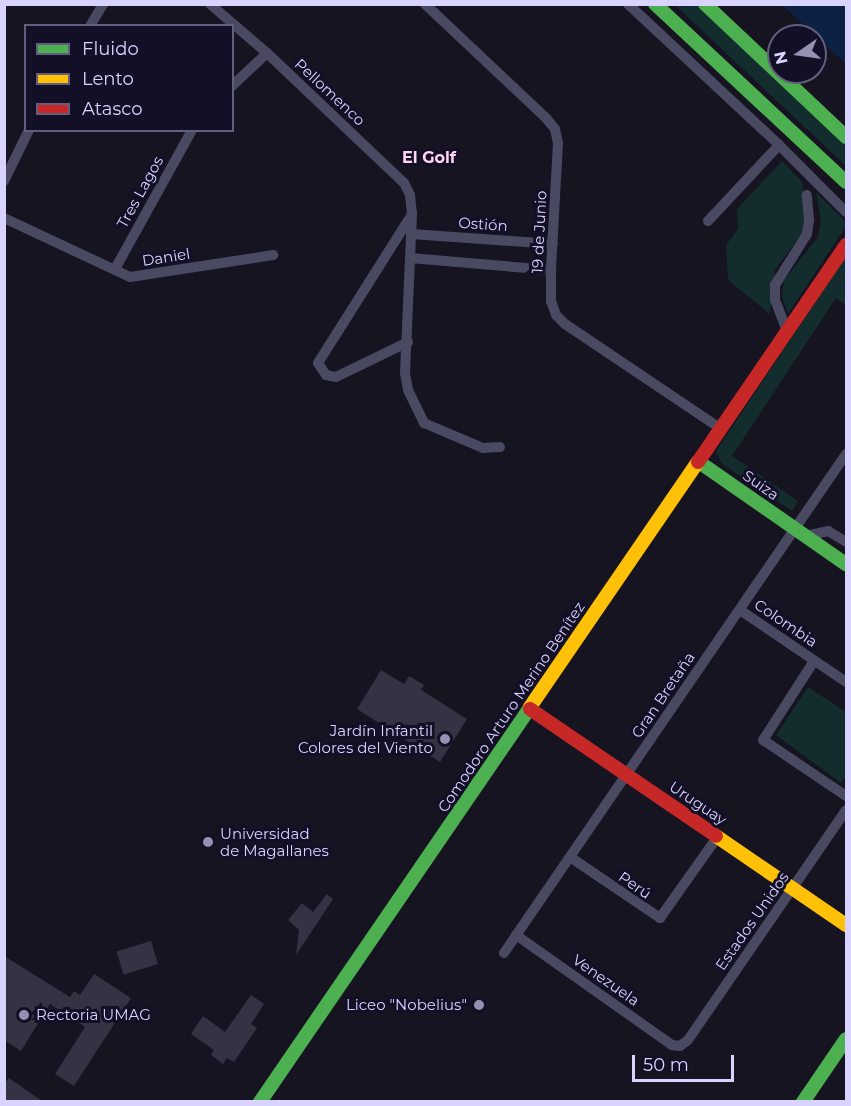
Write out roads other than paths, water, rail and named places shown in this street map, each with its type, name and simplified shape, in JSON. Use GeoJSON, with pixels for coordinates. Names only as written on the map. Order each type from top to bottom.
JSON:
{"type":"FeatureCollection","features":[{"type":"Feature","properties":{"kind":"main road"},"geometry":{"type":"LineString","coordinates":[[656,4],[846,182]]}},
{"type":"Feature","properties":{"kind":"main road"},"geometry":{"type":"LineString","coordinates":[[705,4],[846,137]]}},
{"type":"Feature","properties":{"kind":"main road","name":"Comodoro Arturo Merino Benítez"},"geometry":{"type":"LineString","coordinates":[[260,1101],[846,245]]}},
{"type":"Feature","properties":{"kind":"main road","name":"Suiza"},"geometry":{"type":"LineString","coordinates":[[699,462],[846,564]]}},
{"type":"Feature","properties":{"kind":"main road","name":"Uruguay"},"geometry":{"type":"LineString","coordinates":[[530,709],[794,887],[846,925]]}},
{"type":"Feature","properties":{"kind":"main road"},"geometry":{"type":"LineString","coordinates":[[803,1101],[846,1039]]}},
{"type":"Feature","properties":{"kind":"street"},"geometry":{"type":"LineString","coordinates":[[91,24],[103,4]]}},
{"type":"Feature","properties":{"kind":"street","name":"Pellomenco"},"geometry":{"type":"LineString","coordinates":[[210,4],[233,24]]}},
{"type":"Feature","properties":{"kind":"street","name":"19 de Junio"},"geometry":{"type":"LineString","coordinates":[[424,4],[555,129],[558,143],[551,302],[560,320],[721,429]]}},
{"type":"Feature","properties":{"kind":"street"},"geometry":{"type":"LineString","coordinates":[[628,4],[779,145],[846,212]]}},
{"type":"Feature","properties":{"kind":"street","name":"Pellomenco"},"geometry":{"type":"LineString","coordinates":[[234,25],[404,183],[410,195],[412,213],[405,373],[408,390],[424,423],[483,448],[500,447]]}},
{"type":"Feature","properties":{"kind":"street"},"geometry":{"type":"LineString","coordinates":[[234,84],[267,54]]}},
{"type":"Feature","properties":{"kind":"street"},"geometry":{"type":"LineString","coordinates":[[4,181],[28,132]]}},
{"type":"Feature","properties":{"kind":"street","name":"Tres Lagos"},"geometry":{"type":"LineString","coordinates":[[115,269],[191,132]]}},
{"type":"Feature","properties":{"kind":"street"},"geometry":{"type":"LineString","coordinates":[[708,221],[779,145]]}},
{"type":"Feature","properties":{"kind":"street"},"geometry":{"type":"LineString","coordinates":[[787,331],[775,300],[775,285],[807,234],[809,220],[807,195]]}},
{"type":"Feature","properties":{"kind":"street"},"geometry":{"type":"LineString","coordinates":[[408,342],[336,377],[326,375],[318,363],[412,213]]}},
{"type":"Feature","properties":{"kind":"street","name":"Daniel"},"geometry":{"type":"LineString","coordinates":[[4,218],[137,277],[273,255]]}},
{"type":"Feature","properties":{"kind":"street","name":"Ostión"},"geometry":{"type":"LineString","coordinates":[[411,234],[553,244]]}},
{"type":"Feature","properties":{"kind":"street"},"geometry":{"type":"LineString","coordinates":[[410,258],[551,270]]}},
{"type":"Feature","properties":{"kind":"street","name":"Gran Bretaña"},"geometry":{"type":"LineString","coordinates":[[504,953],[740,610],[800,532],[846,454]]}},
{"type":"Feature","properties":{"kind":"street"},"geometry":{"type":"LineString","coordinates":[[800,532],[828,531],[846,542]]}},
{"type":"Feature","properties":{"kind":"street","name":"Colombia"},"geometry":{"type":"LineString","coordinates":[[740,610],[846,682]]}},
{"type":"Feature","properties":{"kind":"street"},"geometry":{"type":"LineString","coordinates":[[814,661],[763,740],[846,795]]}},
{"type":"Feature","properties":{"kind":"street","name":"Estados Unidos"},"geometry":{"type":"LineString","coordinates":[[680,1046],[688,1040],[846,810]]}},
{"type":"Feature","properties":{"kind":"street","name":"Perú"},"geometry":{"type":"LineString","coordinates":[[570,857],[660,918],[718,836]]}},
{"type":"Feature","properties":{"kind":"street","name":"Venezuela"},"geometry":{"type":"LineString","coordinates":[[516,935],[672,1045],[680,1046]]}},
{"type":"Feature","properties":{"kind":"water"},"geometry":{"type":"Polygon","coordinates":[[[782,5],[846,5],[846,64],[827,46],[827,24],[803,24],[782,5]]]}},
{"type":"Feature","properties":{"kind":"place","name":"Jardín Infantil Colores del Viento"},"geometry":{"type":"Point","coordinates":[445,739]}},
{"type":"Feature","properties":{"kind":"place","name":"Universidad de Magallanes"},"geometry":{"type":"Point","coordinates":[208,842]}},
{"type":"Feature","properties":{"kind":"place","name":"Liceo \"Nobelius\""},"geometry":{"type":"Point","coordinates":[479,1005]}},
{"type":"Feature","properties":{"kind":"place","name":"Rectoria UMAG"},"geometry":{"type":"Point","coordinates":[24,1015]}},
{"type":"Feature","properties":{"kind":"district","name":"El Golf"},"geometry":{"type":"Point","coordinates":[429,158]}}]}
